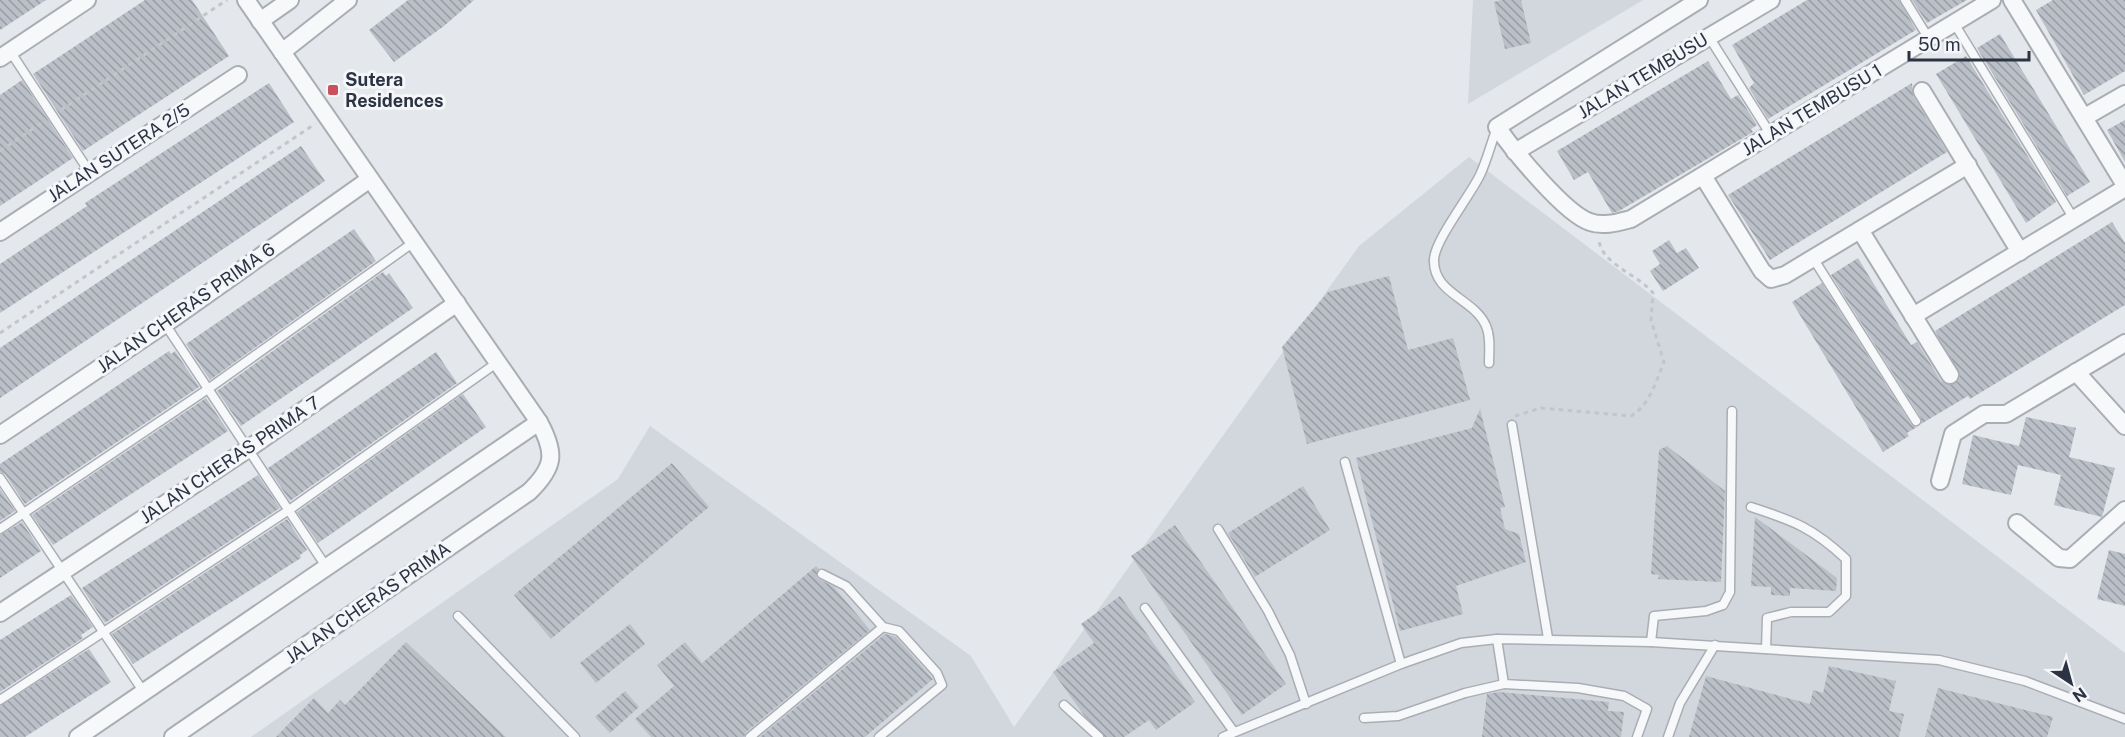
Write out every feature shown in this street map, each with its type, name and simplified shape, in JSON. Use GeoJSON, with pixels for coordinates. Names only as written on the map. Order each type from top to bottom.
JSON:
{"type":"FeatureCollection","features":[{"type":"Feature","properties":{"kind":"street"},"geometry":{"type":"LineString","coordinates":[[5,55],[87,0]]}},
{"type":"Feature","properties":{"kind":"street"},"geometry":{"type":"LineString","coordinates":[[78,737],[539,422],[246,0]]}},
{"type":"Feature","properties":{"kind":"street"},"geometry":{"type":"LineString","coordinates":[[260,21],[290,0]]}},
{"type":"Feature","properties":{"kind":"street"},"geometry":{"type":"LineString","coordinates":[[282,52],[348,0]]}},
{"type":"Feature","properties":{"kind":"street"},"geometry":{"type":"LineString","coordinates":[[1601,223],[1590,222],[1571,209],[1515,152],[1497,127],[1700,0]]}},
{"type":"Feature","properties":{"kind":"street","name":"JALAN TEMBUSU"},"geometry":{"type":"LineString","coordinates":[[1515,152],[1771,0]]}},
{"type":"Feature","properties":{"kind":"street","name":"JALAN TEMBUSU 1"},"geometry":{"type":"LineString","coordinates":[[1601,223],[1631,219],[1992,0]]}},
{"type":"Feature","properties":{"kind":"street"},"geometry":{"type":"LineString","coordinates":[[1913,316],[2125,187],[2085,117],[2012,0]]}},
{"type":"Feature","properties":{"kind":"street","name":"JALAN SUTERA 2/5"},"geometry":{"type":"LineString","coordinates":[[0,232],[238,75]]}},
{"type":"Feature","properties":{"kind":"street"},"geometry":{"type":"LineString","coordinates":[[1922,91],[2020,252]]}},
{"type":"Feature","properties":{"kind":"street"},"geometry":{"type":"LineString","coordinates":[[2085,117],[2125,94]]}},
{"type":"Feature","properties":{"kind":"street"},"geometry":{"type":"LineString","coordinates":[[1703,176],[1762,271],[1771,279],[1785,275],[1968,165]]}},
{"type":"Feature","properties":{"kind":"street","name":"JALAN CHERAS PRIMA 6"},"geometry":{"type":"LineString","coordinates":[[0,435],[165,324],[370,179]]}},
{"type":"Feature","properties":{"kind":"street"},"geometry":{"type":"LineString","coordinates":[[1860,230],[1950,375]]}},
{"type":"Feature","properties":{"kind":"street","name":"JALAN CHERAS PRIMA 7"},"geometry":{"type":"LineString","coordinates":[[0,613],[248,449],[457,303]]}},
{"type":"Feature","properties":{"kind":"street"},"geometry":{"type":"LineString","coordinates":[[1940,480],[1953,434],[1984,414],[2006,414],[2125,343]]}},
{"type":"Feature","properties":{"kind":"street"},"geometry":{"type":"LineString","coordinates":[[2076,372],[2125,426]]}},
{"type":"Feature","properties":{"kind":"street","name":"JALAN CHERAS PRIMA"},"geometry":{"type":"LineString","coordinates":[[173,737],[529,492],[544,477],[551,458],[550,442],[539,422]]}},
{"type":"Feature","properties":{"kind":"street"},"geometry":{"type":"LineString","coordinates":[[2017,523],[2059,558],[2070,559],[2125,510]]}},
{"type":"Feature","properties":{"kind":"lane"},"geometry":{"type":"LineString","coordinates":[[1905,0],[1929,39]]}},
{"type":"Feature","properties":{"kind":"lane"},"geometry":{"type":"LineString","coordinates":[[1954,24],[2074,219]]}},
{"type":"Feature","properties":{"kind":"lane"},"geometry":{"type":"LineString","coordinates":[[1709,37],[1771,135]]}},
{"type":"Feature","properties":{"kind":"lane"},"geometry":{"type":"LineString","coordinates":[[5,55],[53,116],[90,172]]}},
{"type":"Feature","properties":{"kind":"lane"},"geometry":{"type":"LineString","coordinates":[[1489,363],[1489,336],[1482,318],[1436,275],[1434,258],[1440,242],[1480,175],[1497,127]]}},
{"type":"Feature","properties":{"kind":"lane"},"geometry":{"type":"LineString","coordinates":[[0,529],[208,389],[414,242]]}},
{"type":"Feature","properties":{"kind":"lane"},"geometry":{"type":"LineString","coordinates":[[1813,258],[1916,421]]}},
{"type":"Feature","properties":{"kind":"lane"},"geometry":{"type":"LineString","coordinates":[[165,324],[327,567]]}},
{"type":"Feature","properties":{"kind":"lane"},"geometry":{"type":"LineString","coordinates":[[0,700],[289,510],[498,362]]}},
{"type":"Feature","properties":{"kind":"lane"},"geometry":{"type":"LineString","coordinates":[[1651,642],[1654,616],[1706,611],[1723,605],[1730,592],[1732,411]]}},
{"type":"Feature","properties":{"kind":"lane"},"geometry":{"type":"LineString","coordinates":[[1512,425],[1548,638]]}},
{"type":"Feature","properties":{"kind":"lane"},"geometry":{"type":"LineString","coordinates":[[1345,462],[1401,664]]}},
{"type":"Feature","properties":{"kind":"lane"},"geometry":{"type":"LineString","coordinates":[[0,478],[143,691]]}},
{"type":"Feature","properties":{"kind":"lane"},"geometry":{"type":"LineString","coordinates":[[1751,507],[1789,519],[1821,535],[1846,559],[1846,596],[1829,612],[1791,612],[1767,618],[1766,649]]}},
{"type":"Feature","properties":{"kind":"lane"},"geometry":{"type":"LineString","coordinates":[[1218,529],[1268,611],[1290,655],[1306,704]]}},
{"type":"Feature","properties":{"kind":"lane"},"geometry":{"type":"LineString","coordinates":[[822,574],[846,586],[883,627],[899,631],[937,673],[942,685],[879,737]]}},
{"type":"Feature","properties":{"kind":"lane"},"geometry":{"type":"LineString","coordinates":[[1145,608],[1234,732]]}},
{"type":"Feature","properties":{"kind":"lane"},"geometry":{"type":"LineString","coordinates":[[458,616],[575,737]]}},
{"type":"Feature","properties":{"kind":"lane"},"geometry":{"type":"LineString","coordinates":[[750,737],[883,627]]}},
{"type":"Feature","properties":{"kind":"lane"},"geometry":{"type":"LineString","coordinates":[[1223,737],[1401,664],[1461,643],[1497,639],[1548,638],[1715,645],[1939,660],[2025,681],[2125,719]]}},
{"type":"Feature","properties":{"kind":"lane"},"geometry":{"type":"LineString","coordinates":[[1497,639],[1504,684]]}},
{"type":"Feature","properties":{"kind":"lane"},"geometry":{"type":"LineString","coordinates":[[1668,737],[1680,703],[1715,645]]}},
{"type":"Feature","properties":{"kind":"lane"},"geometry":{"type":"LineString","coordinates":[[1364,718],[1398,716],[1466,693],[1504,684],[1578,688],[1624,696],[1647,709],[1637,737]]}},
{"type":"Feature","properties":{"kind":"lane"},"geometry":{"type":"LineString","coordinates":[[1064,705],[1099,737]]}},
{"type":"Feature","properties":{"kind":"path"},"geometry":{"type":"LineString","coordinates":[[0,151],[227,0]]}},
{"type":"Feature","properties":{"kind":"path"},"geometry":{"type":"LineString","coordinates":[[0,333],[327,116]]}},
{"type":"Feature","properties":{"kind":"path"},"geometry":{"type":"LineString","coordinates":[[1512,425],[1512,418],[1518,412],[1541,408],[1631,416],[1642,409],[1664,362],[1651,320],[1653,293],[1603,251],[1600,246],[1601,223]]}},
{"type":"Feature","properties":{"kind":"shaded area"},"geometry":{"type":"Polygon","coordinates":[[[1473,0],[1643,0],[1468,104],[1473,0]]]}},
{"type":"Feature","properties":{"kind":"shaded area"},"geometry":{"type":"Polygon","coordinates":[[[1469,157],[2125,653],[2125,737],[251,737],[618,479],[650,426],[971,656],[1014,727],[1359,246],[1469,157]]]}},
{"type":"Feature","properties":{"kind":"building"},"geometry":{"type":"Polygon","coordinates":[[[0,0],[46,0],[0,30],[0,0]]]}},
{"type":"Feature","properties":{"kind":"building"},"geometry":{"type":"Polygon","coordinates":[[[145,0],[192,0],[229,56],[83,151],[33,74],[145,0]]]}},
{"type":"Feature","properties":{"kind":"building"},"geometry":{"type":"Polygon","coordinates":[[[408,0],[474,0],[444,26],[394,62],[369,30],[408,0]]]}},
{"type":"Feature","properties":{"kind":"building"},"geometry":{"type":"Polygon","coordinates":[[[1521,0],[1531,43],[1505,49],[1494,2],[1521,0]]]}},
{"type":"Feature","properties":{"kind":"building"},"geometry":{"type":"Polygon","coordinates":[[[1807,0],[1899,0],[1916,30],[1768,119],[1749,88],[1754,83],[1732,45],[1807,0]]]}},
{"type":"Feature","properties":{"kind":"building"},"geometry":{"type":"Polygon","coordinates":[[[1912,0],[1967,0],[1927,23],[1912,0]]]}},
{"type":"Feature","properties":{"kind":"building"},"geometry":{"type":"Polygon","coordinates":[[[2053,0],[2125,0],[2125,71],[2084,95],[2036,10],[2053,0]]]}},
{"type":"Feature","properties":{"kind":"building"},"geometry":{"type":"Polygon","coordinates":[[[2000,34],[2090,182],[2067,196],[1977,48],[2000,34]]]}},
{"type":"Feature","properties":{"kind":"building"},"geometry":{"type":"Polygon","coordinates":[[[1966,56],[2056,202],[2026,223],[1936,74],[1966,56]]]}},
{"type":"Feature","properties":{"kind":"building"},"geometry":{"type":"Polygon","coordinates":[[[1708,61],[1731,99],[1738,95],[1757,125],[1751,129],[1753,132],[1612,213],[1588,172],[1574,180],[1557,151],[1708,61]]]}},
{"type":"Feature","properties":{"kind":"building"},"geometry":{"type":"Polygon","coordinates":[[[22,80],[73,158],[0,206],[0,95],[22,80]]]}},
{"type":"Feature","properties":{"kind":"building"},"geometry":{"type":"Polygon","coordinates":[[[269,83],[294,122],[0,313],[0,264],[87,206],[85,203],[269,83]]]}},
{"type":"Feature","properties":{"kind":"building"},"geometry":{"type":"Polygon","coordinates":[[[1912,83],[1913,96],[1947,152],[1770,260],[1728,195],[1912,83]]]}},
{"type":"Feature","properties":{"kind":"building"},"geometry":{"type":"Polygon","coordinates":[[[2125,120],[2125,162],[2107,130],[2125,120]]]}},
{"type":"Feature","properties":{"kind":"building"},"geometry":{"type":"Polygon","coordinates":[[[301,146],[325,181],[0,398],[0,348],[301,146]]]}},
{"type":"Feature","properties":{"kind":"building"},"geometry":{"type":"Polygon","coordinates":[[[2112,222],[2125,243],[2125,305],[1970,399],[1968,396],[1921,424],[1921,418],[1831,275],[1858,258],[1911,345],[1917,342],[1941,381],[1951,385],[1959,380],[1960,374],[1935,331],[2112,222]]]}},
{"type":"Feature","properties":{"kind":"building"},"geometry":{"type":"Polygon","coordinates":[[[354,229],[376,261],[210,380],[186,344],[354,229]]]}},
{"type":"Feature","properties":{"kind":"building"},"geometry":{"type":"Polygon","coordinates":[[[1669,240],[1677,253],[1686,248],[1699,268],[1663,291],[1650,271],[1660,264],[1652,251],[1669,240]]]}},
{"type":"Feature","properties":{"kind":"building"},"geometry":{"type":"Polygon","coordinates":[[[383,272],[386,276],[389,273],[413,308],[241,426],[217,391],[383,272]]]}},
{"type":"Feature","properties":{"kind":"building"},"geometry":{"type":"Polygon","coordinates":[[[1389,276],[1408,350],[1453,338],[1470,400],[1307,444],[1282,347],[1328,292],[1389,276]]]}},
{"type":"Feature","properties":{"kind":"building"},"geometry":{"type":"Polygon","coordinates":[[[1822,283],[1911,424],[1917,427],[1907,433],[1909,436],[1883,452],[1792,302],[1822,283]]]}},
{"type":"Feature","properties":{"kind":"building"},"geometry":{"type":"Polygon","coordinates":[[[169,351],[171,354],[175,351],[199,387],[25,504],[5,474],[0,472],[0,464],[169,351]]]}},
{"type":"Feature","properties":{"kind":"building"},"geometry":{"type":"Polygon","coordinates":[[[436,352],[457,383],[290,501],[268,468],[436,352]]]}},
{"type":"Feature","properties":{"kind":"building"},"geometry":{"type":"Polygon","coordinates":[[[463,394],[486,427],[318,543],[297,512],[463,394]]]}},
{"type":"Feature","properties":{"kind":"building"},"geometry":{"type":"Polygon","coordinates":[[[206,398],[228,431],[53,545],[32,515],[206,398]]]}},
{"type":"Feature","properties":{"kind":"building"},"geometry":{"type":"Polygon","coordinates":[[[1480,409],[1505,507],[1500,508],[1505,529],[1519,534],[1526,562],[1456,586],[1463,614],[1400,631],[1356,458],[1472,428],[1480,409]]]}},
{"type":"Feature","properties":{"kind":"building"},"geometry":{"type":"Polygon","coordinates":[[[2026,417],[2076,428],[2069,457],[2115,468],[2102,517],[2054,505],[2061,475],[2018,465],[2011,495],[1962,484],[1973,435],[2019,446],[2026,417]]]}},
{"type":"Feature","properties":{"kind":"building"},"geometry":{"type":"Polygon","coordinates":[[[1667,446],[1725,491],[1721,582],[1658,579],[1659,575],[1651,574],[1659,450],[1667,446]]]}},
{"type":"Feature","properties":{"kind":"building"},"geometry":{"type":"Polygon","coordinates":[[[672,463],[709,507],[551,639],[514,595],[672,463]]]}},
{"type":"Feature","properties":{"kind":"building"},"geometry":{"type":"Polygon","coordinates":[[[258,475],[280,508],[105,623],[82,588],[258,475]]]}},
{"type":"Feature","properties":{"kind":"building"},"geometry":{"type":"Polygon","coordinates":[[[1303,486],[1330,530],[1255,577],[1228,533],[1303,486]]]}},
{"type":"Feature","properties":{"kind":"building"},"geometry":{"type":"Polygon","coordinates":[[[0,489],[15,511],[0,521],[0,489]]]}},
{"type":"Feature","properties":{"kind":"building"},"geometry":{"type":"Polygon","coordinates":[[[1755,517],[1837,578],[1836,591],[1790,588],[1790,596],[1771,595],[1771,587],[1751,586],[1755,517]]]}},
{"type":"Feature","properties":{"kind":"building"},"geometry":{"type":"Polygon","coordinates":[[[287,519],[307,550],[300,555],[301,558],[133,664],[112,634],[287,519]]]}},
{"type":"Feature","properties":{"kind":"building"},"geometry":{"type":"Polygon","coordinates":[[[22,522],[41,551],[0,578],[0,535],[22,522]]]}},
{"type":"Feature","properties":{"kind":"building"},"geometry":{"type":"Polygon","coordinates":[[[1175,525],[1286,684],[1242,715],[1131,556],[1175,525]]]}},
{"type":"Feature","properties":{"kind":"building"},"geometry":{"type":"Polygon","coordinates":[[[2109,550],[2125,554],[2125,606],[2097,599],[2109,550]]]}},
{"type":"Feature","properties":{"kind":"building"},"geometry":{"type":"Polygon","coordinates":[[[816,566],[819,569],[817,578],[834,587],[870,630],[746,732],[744,737],[651,737],[635,719],[674,686],[657,665],[685,642],[702,663],[816,566]]]}},
{"type":"Feature","properties":{"kind":"building"},"geometry":{"type":"Polygon","coordinates":[[[71,595],[93,627],[81,635],[83,638],[0,692],[0,640],[71,595]]]}},
{"type":"Feature","properties":{"kind":"building"},"geometry":{"type":"Polygon","coordinates":[[[1120,596],[1195,702],[1156,730],[1149,720],[1124,737],[1105,737],[1084,715],[1053,672],[1094,643],[1081,624],[1120,596]]]}},
{"type":"Feature","properties":{"kind":"building"},"geometry":{"type":"Polygon","coordinates":[[[630,624],[645,644],[596,683],[580,663],[630,624]]]}},
{"type":"Feature","properties":{"kind":"building"},"geometry":{"type":"Polygon","coordinates":[[[885,634],[896,637],[933,679],[865,737],[760,737],[885,634]]]}},
{"type":"Feature","properties":{"kind":"building"},"geometry":{"type":"Polygon","coordinates":[[[406,642],[506,737],[276,737],[314,698],[328,713],[340,700],[345,705],[406,642]]]}},
{"type":"Feature","properties":{"kind":"building"},"geometry":{"type":"Polygon","coordinates":[[[89,649],[111,682],[25,737],[0,737],[0,706],[89,649]]]}},
{"type":"Feature","properties":{"kind":"building"},"geometry":{"type":"Polygon","coordinates":[[[1829,666],[1896,681],[1889,711],[1904,714],[1899,737],[1689,737],[1706,676],[1810,704],[1813,690],[1823,693],[1829,666]]]}},
{"type":"Feature","properties":{"kind":"building"},"geometry":{"type":"Polygon","coordinates":[[[1938,688],[2053,717],[2047,737],[1925,737],[1938,688]]]}},
{"type":"Feature","properties":{"kind":"building"},"geometry":{"type":"Polygon","coordinates":[[[625,691],[639,707],[610,733],[595,717],[625,691]]]}},
{"type":"Feature","properties":{"kind":"building"},"geometry":{"type":"Polygon","coordinates":[[[1499,692],[1609,702],[1608,711],[1624,712],[1621,737],[1482,737],[1487,694],[1499,692]]]}},
{"type":"Feature","properties":{"kind":"place","name":"Sutera Residences"},"geometry":{"type":"Point","coordinates":[333,90]}}]}
